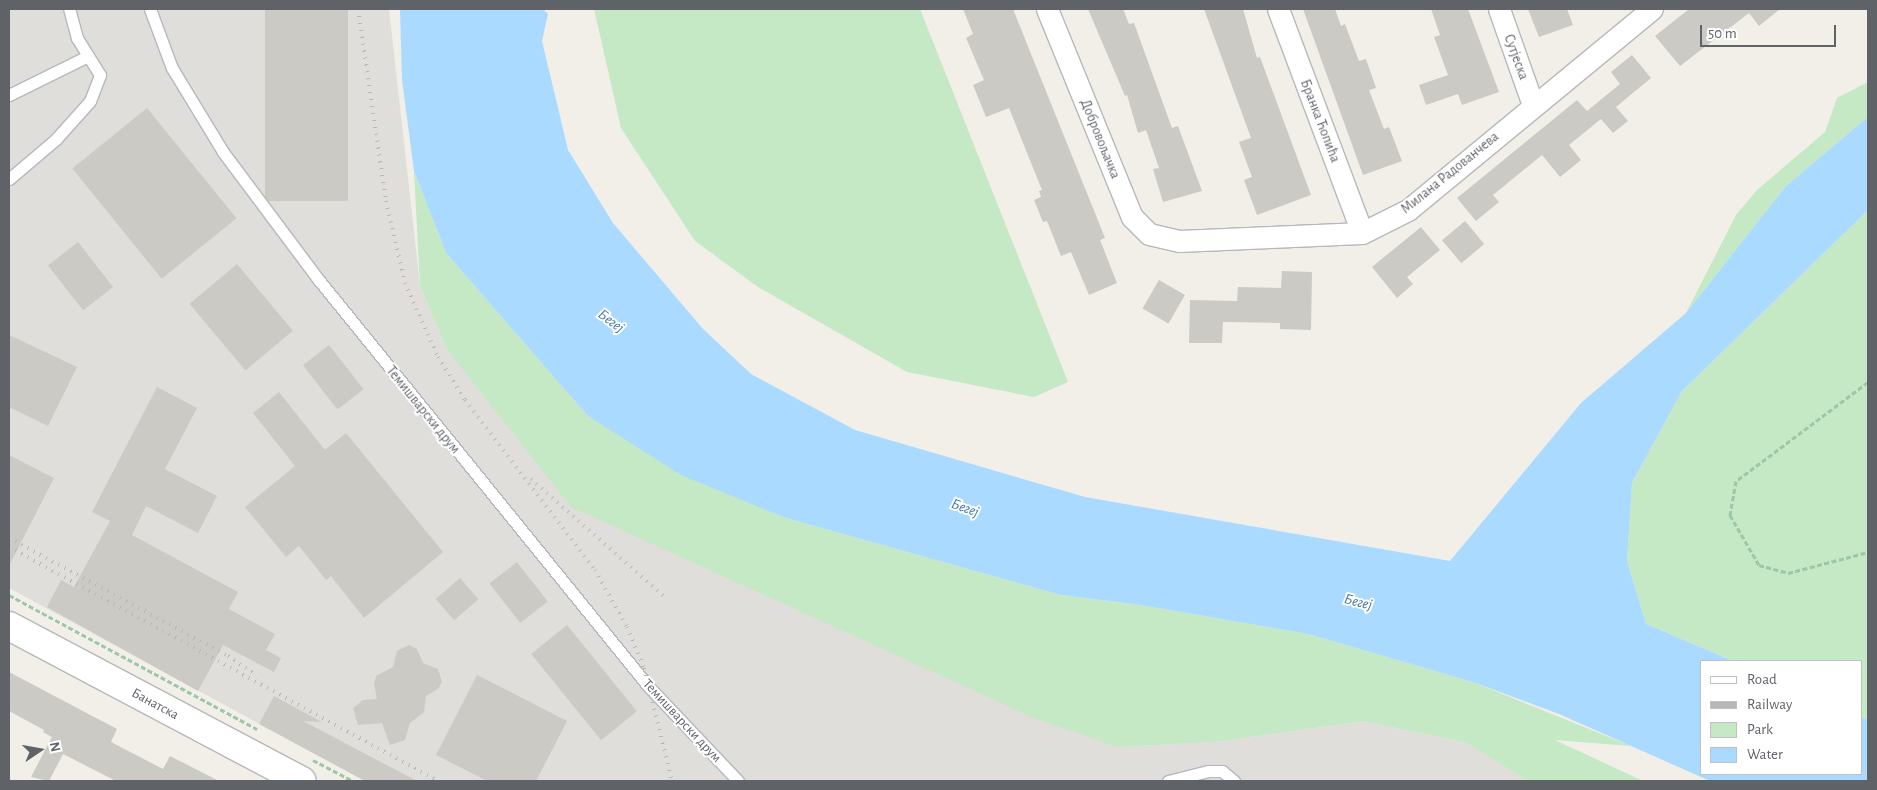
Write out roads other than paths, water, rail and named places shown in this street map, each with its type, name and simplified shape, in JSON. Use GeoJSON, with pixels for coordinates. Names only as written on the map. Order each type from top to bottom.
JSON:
{"type":"FeatureCollection","features":[{"type":"Feature","properties":{"kind":"main road","name":"Банатска"},"geometry":{"type":"LineString","coordinates":[[9,626],[306,770]]}},
{"type":"Feature","properties":{"kind":"street","name":"Добровољачка"},"geometry":{"type":"LineString","coordinates":[[1046,9],[1132,217],[1148,234],[1179,241]]}},
{"type":"Feature","properties":{"kind":"street","name":"Бранка Ћопића"},"geometry":{"type":"LineString","coordinates":[[1278,9],[1362,233]]}},
{"type":"Feature","properties":{"kind":"street","name":"Сутјеска"},"geometry":{"type":"LineString","coordinates":[[1499,9],[1533,105]]}},
{"type":"Feature","properties":{"kind":"street","name":"Милана Радованчева"},"geometry":{"type":"LineString","coordinates":[[1179,241],[1362,233],[1408,210],[1533,105],[1652,9]]}},
{"type":"Feature","properties":{"kind":"lane"},"geometry":{"type":"LineString","coordinates":[[9,179],[56,139],[90,100],[100,75],[77,38],[69,9]]}},
{"type":"Feature","properties":{"kind":"lane","name":"Темишварски друм"},"geometry":{"type":"LineString","coordinates":[[150,9],[172,68],[223,152],[318,279],[648,686],[738,781]]}},
{"type":"Feature","properties":{"kind":"lane"},"geometry":{"type":"LineString","coordinates":[[9,95],[88,56]]}},
{"type":"Feature","properties":{"kind":"lane"},"geometry":{"type":"LineString","coordinates":[[1168,781],[1208,771],[1222,771],[1234,781]]}},
{"type":"Feature","properties":{"kind":"water","name":"Бегеј"},"geometry":{"type":"Polygon","coordinates":[[[400,9],[543,9],[548,14],[542,41],[568,150],[613,223],[703,329],[751,374],[855,430],[1085,497],[1450,561],[1581,403],[1686,313],[1786,186],[1868,117],[1868,210],[1682,391],[1632,483],[1627,561],[1646,624],[1731,660],[1700,660],[1700,775],[1862,775],[1862,717],[1868,720],[1868,781],[1710,781],[1559,714],[1473,682],[1308,634],[1141,605],[1061,595],[786,518],[681,475],[588,416],[446,253],[414,171],[402,80],[400,9]]]}},
{"type":"Feature","properties":{"kind":"railway"},"geometry":{"type":"LineString","coordinates":[[358,9],[386,201],[405,283],[438,357],[465,400],[595,570],[627,627],[644,668],[672,781]]}},
{"type":"Feature","properties":{"kind":"railway"},"geometry":{"type":"LineString","coordinates":[[531,479],[665,597]]}},
{"type":"Feature","properties":{"kind":"railway"},"geometry":{"type":"LineString","coordinates":[[9,538],[228,656],[256,675]]}},
{"type":"Feature","properties":{"kind":"railway"},"geometry":{"type":"LineString","coordinates":[[9,547],[439,781]]}}]}
